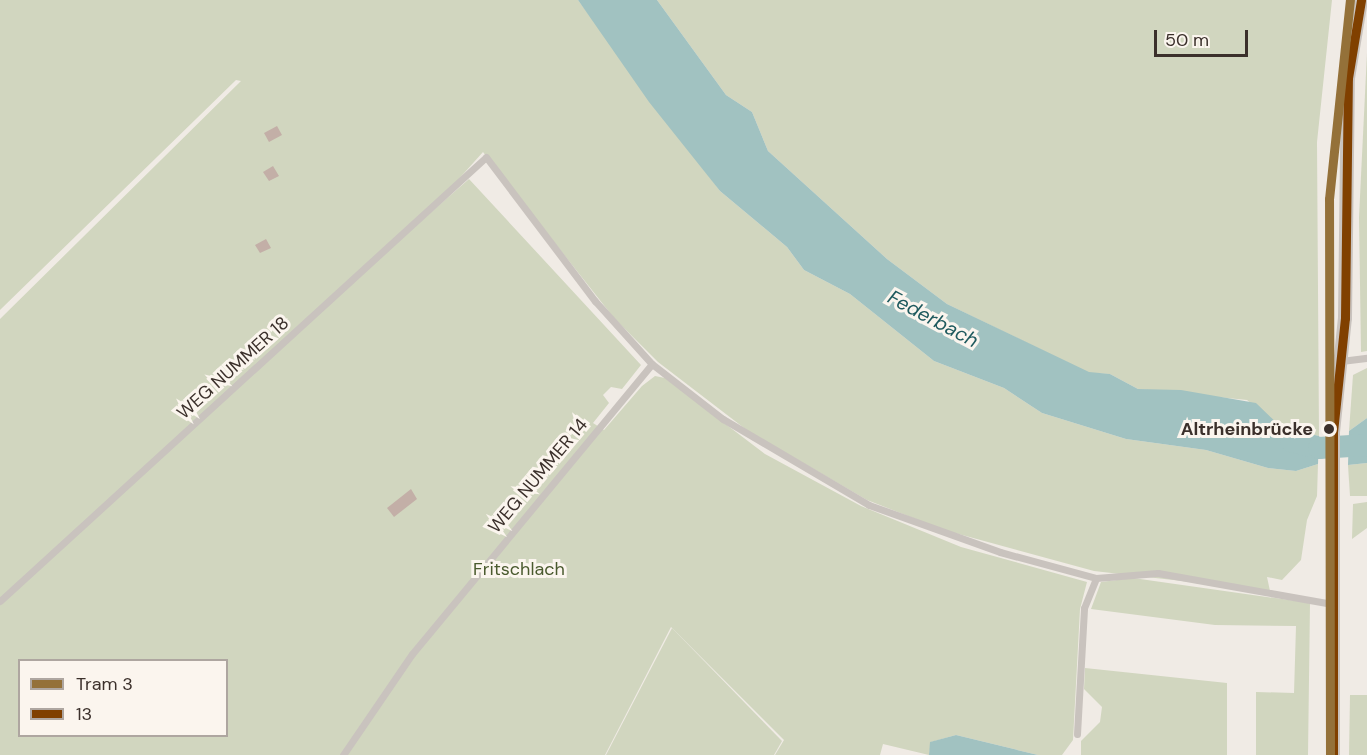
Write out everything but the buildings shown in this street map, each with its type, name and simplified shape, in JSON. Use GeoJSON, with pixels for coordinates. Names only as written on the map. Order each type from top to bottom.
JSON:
{"type":"FeatureCollection","features":[{"type":"Feature","properties":{"kind":"street"},"geometry":{"type":"LineString","coordinates":[[1332,755],[1333,432],[1341,361],[1348,78],[1361,0]]}},
{"type":"Feature","properties":{"kind":"lane","name":"WEG NUMMER 18"},"geometry":{"type":"LineString","coordinates":[[0,601],[486,158],[595,301],[652,364]]}},
{"type":"Feature","properties":{"kind":"lane"},"geometry":{"type":"LineString","coordinates":[[1341,361],[1367,358]]}},
{"type":"Feature","properties":{"kind":"lane"},"geometry":{"type":"LineString","coordinates":[[652,364],[723,419],[869,505],[988,549],[1096,578],[1158,573],[1332,603]]}},
{"type":"Feature","properties":{"kind":"lane","name":"WEG NUMMER 14"},"geometry":{"type":"LineString","coordinates":[[343,755],[412,654],[652,364]]}},
{"type":"Feature","properties":{"kind":"lane"},"geometry":{"type":"LineString","coordinates":[[1077,734],[1084,608],[1096,578]]}},
{"type":"Feature","properties":{"kind":"green space","name":"Fritschlach"},"geometry":{"type":"Polygon","coordinates":[[[0,0],[578,0],[720,191],[787,247],[804,270],[850,294],[934,361],[1004,388],[1042,413],[1126,439],[1206,450],[1268,468],[1296,471],[1318,464],[1317,496],[1307,520],[1301,560],[1282,580],[1267,577],[1270,591],[1094,571],[944,530],[867,500],[748,431],[658,362],[614,318],[483,152],[421,221],[469,179],[641,365],[622,389],[611,387],[603,395],[609,403],[593,423],[604,430],[642,386],[655,376],[665,378],[765,454],[861,506],[961,547],[1087,582],[1080,609],[1073,740],[1062,755],[1038,755],[956,735],[931,742],[929,755],[883,744],[880,755],[775,755],[784,740],[671,627],[605,755],[0,755],[0,319],[241,81],[236,80],[0,310],[0,0]]]}},
{"type":"Feature","properties":{"kind":"green space"},"geometry":{"type":"Polygon","coordinates":[[[657,0],[1332,0],[1317,142],[1319,436],[1282,428],[1247,400],[1138,389],[1110,374],[1089,373],[947,304],[887,259],[768,151],[752,112],[726,95],[657,0]]]}},
{"type":"Feature","properties":{"kind":"green space"},"geometry":{"type":"Polygon","coordinates":[[[1367,53],[1367,351],[1361,352],[1359,217],[1367,53]]]}},
{"type":"Feature","properties":{"kind":"green space"},"geometry":{"type":"Polygon","coordinates":[[[1367,368],[1367,418],[1349,431],[1353,375],[1367,368]]]}},
{"type":"Feature","properties":{"kind":"green space"},"geometry":{"type":"Polygon","coordinates":[[[1367,463],[1367,496],[1350,496],[1348,465],[1367,463]]]}},
{"type":"Feature","properties":{"kind":"green space"},"geometry":{"type":"Polygon","coordinates":[[[1367,502],[1367,528],[1352,539],[1353,504],[1367,502]]]}},
{"type":"Feature","properties":{"kind":"green space"},"geometry":{"type":"Polygon","coordinates":[[[1133,578],[1310,603],[1308,755],[1256,755],[1256,692],[1294,693],[1296,626],[1215,625],[1091,609],[1101,582],[1133,578]]]}},
{"type":"Feature","properties":{"kind":"green space"},"geometry":{"type":"Polygon","coordinates":[[[672,628],[782,741],[774,755],[606,755],[672,628]]]}},
{"type":"Feature","properties":{"kind":"green space"},"geometry":{"type":"Polygon","coordinates":[[[1085,668],[1227,683],[1227,755],[1081,755],[1081,741],[1100,722],[1102,707],[1084,689],[1085,668]]]}},
{"type":"Feature","properties":{"kind":"green space"},"geometry":{"type":"Polygon","coordinates":[[[1350,695],[1367,695],[1367,755],[1349,755],[1350,695]]]}},
{"type":"Feature","properties":{"kind":"water"},"geometry":{"type":"Polygon","coordinates":[[[578,0],[657,0],[726,95],[752,112],[768,151],[887,259],[947,304],[1089,372],[1110,374],[1138,389],[1181,390],[1256,403],[1282,428],[1319,436],[1318,464],[1296,471],[1268,468],[1206,450],[1126,439],[1042,413],[1004,388],[934,361],[850,294],[804,270],[787,247],[720,191],[649,102],[578,0]]]}},
{"type":"Feature","properties":{"kind":"water"},"geometry":{"type":"Polygon","coordinates":[[[1367,418],[1367,463],[1348,465],[1349,431],[1367,418]]]}},
{"type":"Feature","properties":{"kind":"water"},"geometry":{"type":"Polygon","coordinates":[[[956,735],[1038,755],[929,755],[930,742],[956,735]]]}},
{"type":"Feature","properties":{"kind":"waterway","name":"Federbach"},"geometry":{"type":"LineString","coordinates":[[1291,441],[1319,448],[1367,445]]}},
{"type":"Feature","properties":{"kind":"tram line","name":"3"},"geometry":{"type":"LineString","coordinates":[[1330,755],[1329,199],[1350,0]]}},
{"type":"Feature","properties":{"kind":"transit line","name":"13"},"geometry":{"type":"LineString","coordinates":[[1333,755],[1333,432],[1345,318],[1348,78],[1361,0]]}},
{"type":"Feature","properties":{"kind":"place","name":"Altrheinbrücke"},"geometry":{"type":"Point","coordinates":[1329,429]}}]}
